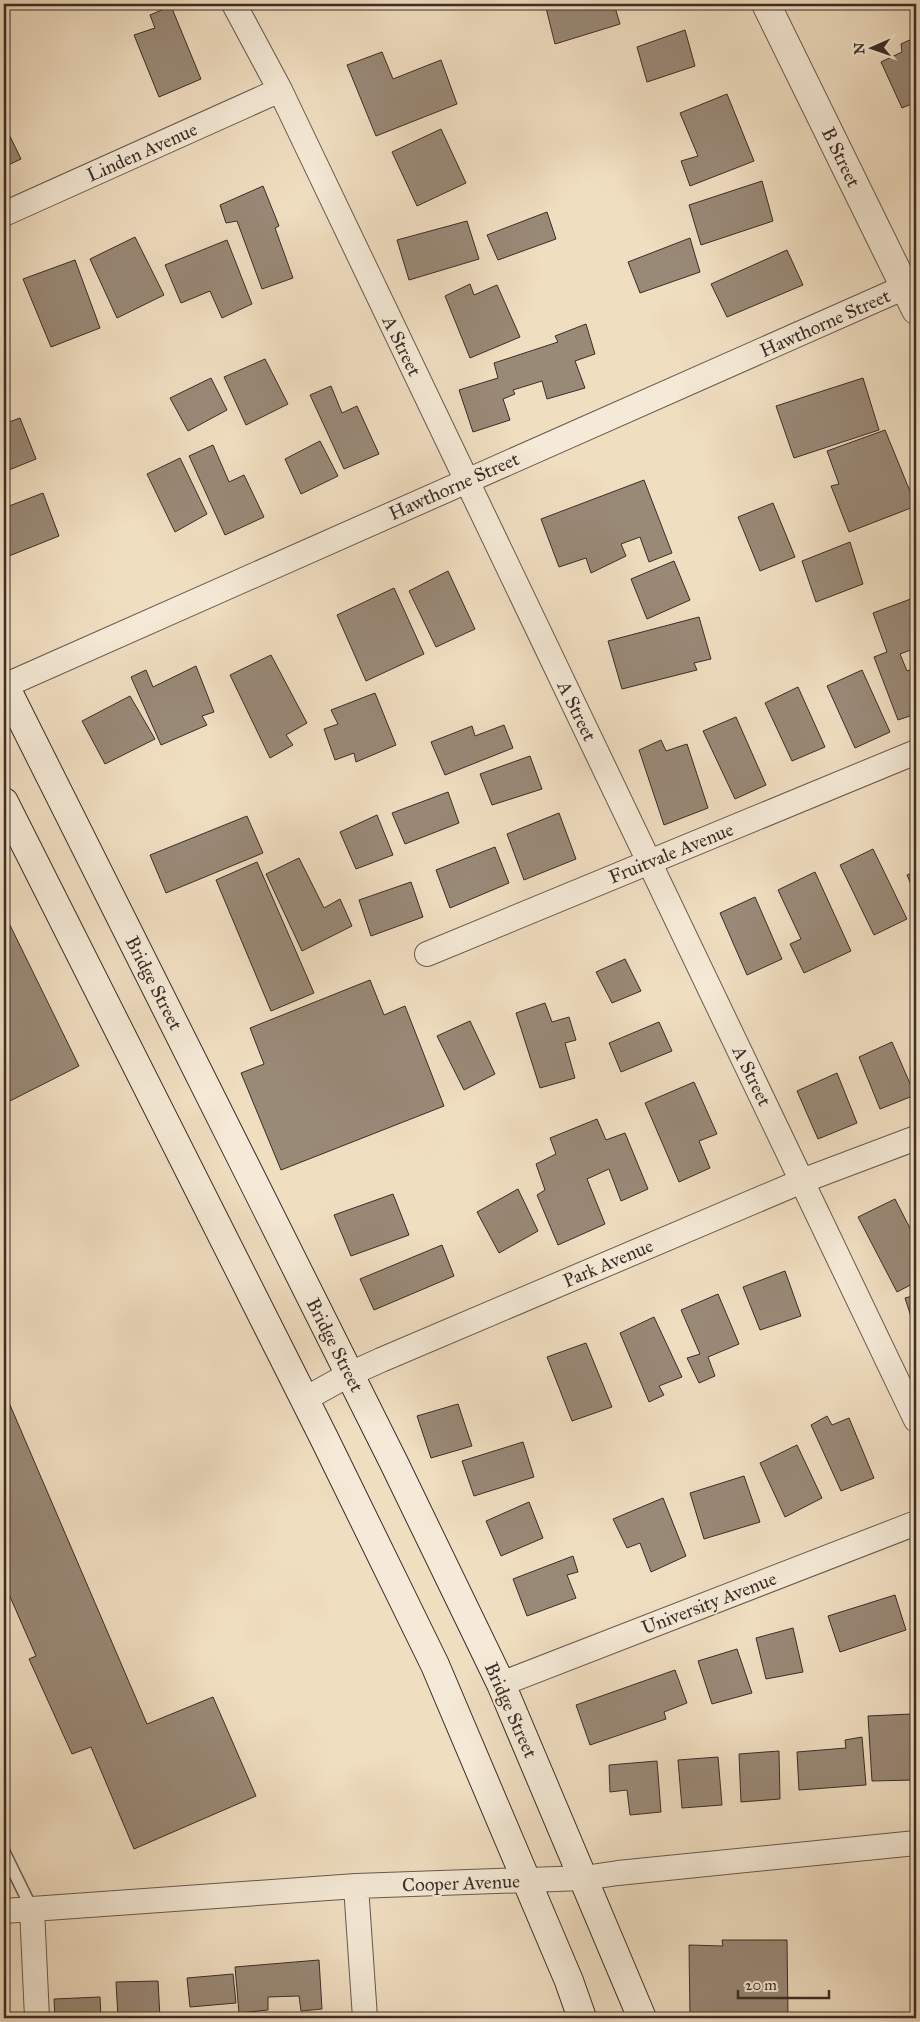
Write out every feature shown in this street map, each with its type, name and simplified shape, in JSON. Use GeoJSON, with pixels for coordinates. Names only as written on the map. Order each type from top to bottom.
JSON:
{"type":"FeatureCollection","features":[{"type":"Feature","properties":{"kind":"main road","name":"B Street"},"geometry":{"type":"LineString","coordinates":[[766,4],[911,298]]}},
{"type":"Feature","properties":{"kind":"main road","name":"Bridge Street"},"geometry":{"type":"LineString","coordinates":[[4,685],[350,1374],[501,1684],[642,2018]]}},
{"type":"Feature","properties":{"kind":"main road"},"geometry":{"type":"LineString","coordinates":[[4,802],[305,1399],[435,1665],[569,1982],[582,2018]]}},
{"type":"Feature","properties":{"kind":"street","name":"A Street"},"geometry":{"type":"LineString","coordinates":[[234,4],[280,90],[916,1420]]}},
{"type":"Feature","properties":{"kind":"street","name":"Linden Avenue"},"geometry":{"type":"LineString","coordinates":[[4,214],[280,90]]}},
{"type":"Feature","properties":{"kind":"street","name":"Hawthorne Street"},"geometry":{"type":"LineString","coordinates":[[4,685],[467,480],[911,298]]}},
{"type":"Feature","properties":{"kind":"street","name":"Fruitvale Avenue"},"geometry":{"type":"LineString","coordinates":[[426,954],[916,752]]}},
{"type":"Feature","properties":{"kind":"street","name":"Park Avenue"},"geometry":{"type":"LineString","coordinates":[[305,1399],[350,1374],[802,1181],[916,1138]]}},
{"type":"Feature","properties":{"kind":"street","name":"University Avenue"},"geometry":{"type":"LineString","coordinates":[[501,1684],[916,1524]]}},
{"type":"Feature","properties":{"kind":"street","name":"Cooper Avenue"},"geometry":{"type":"LineString","coordinates":[[4,1911],[356,1886],[584,1878],[916,1843]]}},
{"type":"Feature","properties":{"kind":"street"},"geometry":{"type":"LineString","coordinates":[[356,1886],[365,2018]]}},
{"type":"Feature","properties":{"kind":"street"},"geometry":{"type":"LineString","coordinates":[[32,1909],[37,2018]]}},
{"type":"Feature","properties":{"kind":"lane"},"geometry":{"type":"LineString","coordinates":[[4,1852],[32,1909]]}},
{"type":"Feature","properties":{"kind":"building"},"geometry":{"type":"Polygon","coordinates":[[[556,4],[614,4],[620,24],[555,44],[546,8],[556,4]]]}},
{"type":"Feature","properties":{"kind":"building"},"geometry":{"type":"Polygon","coordinates":[[[171,6],[201,79],[159,97],[134,35],[155,28],[150,15],[171,6]]]}},
{"type":"Feature","properties":{"kind":"building"},"geometry":{"type":"Polygon","coordinates":[[[685,30],[695,66],[647,82],[637,47],[685,30]]]}},
{"type":"Feature","properties":{"kind":"building"},"geometry":{"type":"Polygon","coordinates":[[[916,37],[916,102],[902,108],[881,62],[902,52],[901,44],[916,37]]]}},
{"type":"Feature","properties":{"kind":"building"},"geometry":{"type":"Polygon","coordinates":[[[382,52],[393,79],[441,60],[457,104],[376,136],[347,65],[382,52]]]}},
{"type":"Feature","properties":{"kind":"building"},"geometry":{"type":"Polygon","coordinates":[[[727,94],[754,161],[690,186],[681,161],[698,156],[680,113],[727,94]]]}},
{"type":"Feature","properties":{"kind":"building"},"geometry":{"type":"Polygon","coordinates":[[[4,124],[21,159],[4,167],[4,124]]]}},
{"type":"Feature","properties":{"kind":"building"},"geometry":{"type":"Polygon","coordinates":[[[441,129],[466,183],[417,206],[392,152],[441,129]]]}},
{"type":"Feature","properties":{"kind":"building"},"geometry":{"type":"Polygon","coordinates":[[[762,181],[773,221],[701,245],[689,205],[762,181]]]}},
{"type":"Feature","properties":{"kind":"building"},"geometry":{"type":"Polygon","coordinates":[[[263,186],[279,226],[275,228],[293,278],[262,289],[237,221],[226,223],[220,205],[263,186]]]}},
{"type":"Feature","properties":{"kind":"building"},"geometry":{"type":"Polygon","coordinates":[[[547,212],[556,239],[498,260],[487,235],[547,212]]]}},
{"type":"Feature","properties":{"kind":"building"},"geometry":{"type":"Polygon","coordinates":[[[467,221],[479,259],[409,280],[397,240],[467,221]]]}},
{"type":"Feature","properties":{"kind":"building"},"geometry":{"type":"Polygon","coordinates":[[[135,237],[164,295],[117,318],[90,259],[135,237]]]}},
{"type":"Feature","properties":{"kind":"building"},"geometry":{"type":"Polygon","coordinates":[[[690,238],[700,272],[640,293],[628,262],[690,238]]]}},
{"type":"Feature","properties":{"kind":"building"},"geometry":{"type":"Polygon","coordinates":[[[227,240],[252,304],[222,318],[210,291],[181,303],[165,265],[227,240]]]}},
{"type":"Feature","properties":{"kind":"building"},"geometry":{"type":"Polygon","coordinates":[[[787,250],[803,285],[727,317],[711,284],[787,250]]]}},
{"type":"Feature","properties":{"kind":"building"},"geometry":{"type":"Polygon","coordinates":[[[75,260],[100,328],[51,347],[23,279],[75,260]]]}},
{"type":"Feature","properties":{"kind":"building"},"geometry":{"type":"Polygon","coordinates":[[[470,284],[474,295],[497,285],[520,337],[470,358],[445,296],[470,284]]]}},
{"type":"Feature","properties":{"kind":"building"},"geometry":{"type":"Polygon","coordinates":[[[586,324],[595,354],[575,361],[585,388],[547,399],[542,381],[513,390],[515,394],[503,399],[510,420],[473,432],[459,390],[498,378],[494,363],[558,342],[555,336],[586,324]]]}},
{"type":"Feature","properties":{"kind":"building"},"geometry":{"type":"Polygon","coordinates":[[[265,359],[288,404],[246,425],[224,377],[265,359]]]}},
{"type":"Feature","properties":{"kind":"building"},"geometry":{"type":"Polygon","coordinates":[[[211,378],[227,410],[188,431],[170,398],[211,378]]]}},
{"type":"Feature","properties":{"kind":"building"},"geometry":{"type":"Polygon","coordinates":[[[863,378],[879,430],[794,458],[776,406],[863,378]]]}},
{"type":"Feature","properties":{"kind":"building"},"geometry":{"type":"Polygon","coordinates":[[[331,386],[342,413],[357,406],[379,454],[344,469],[310,395],[331,386]]]}},
{"type":"Feature","properties":{"kind":"building"},"geometry":{"type":"Polygon","coordinates":[[[20,418],[36,459],[4,472],[4,424],[20,418]]]}},
{"type":"Feature","properties":{"kind":"building"},"geometry":{"type":"Polygon","coordinates":[[[885,430],[916,506],[849,532],[831,486],[839,484],[827,451],[885,430]]]}},
{"type":"Feature","properties":{"kind":"building"},"geometry":{"type":"Polygon","coordinates":[[[320,441],[338,476],[301,494],[285,459],[320,441]]]}},
{"type":"Feature","properties":{"kind":"building"},"geometry":{"type":"Polygon","coordinates":[[[213,445],[229,482],[244,475],[264,517],[225,535],[189,456],[213,445]]]}},
{"type":"Feature","properties":{"kind":"building"},"geometry":{"type":"Polygon","coordinates":[[[180,458],[207,514],[175,532],[147,474],[180,458]]]}},
{"type":"Feature","properties":{"kind":"building"},"geometry":{"type":"Polygon","coordinates":[[[644,480],[672,553],[649,562],[640,537],[621,544],[626,556],[591,573],[586,558],[559,567],[541,519],[644,480]]]}},
{"type":"Feature","properties":{"kind":"building"},"geometry":{"type":"Polygon","coordinates":[[[43,493],[59,536],[4,558],[4,508],[43,493]]]}},
{"type":"Feature","properties":{"kind":"building"},"geometry":{"type":"Polygon","coordinates":[[[773,503],[795,557],[760,571],[738,517],[773,503]]]}},
{"type":"Feature","properties":{"kind":"building"},"geometry":{"type":"Polygon","coordinates":[[[850,542],[863,584],[816,602],[802,561],[850,542]]]}},
{"type":"Feature","properties":{"kind":"building"},"geometry":{"type":"Polygon","coordinates":[[[674,561],[690,600],[647,619],[631,579],[674,561]]]}},
{"type":"Feature","properties":{"kind":"building"},"geometry":{"type":"Polygon","coordinates":[[[448,571],[475,629],[436,647],[409,591],[448,571]]]}},
{"type":"Feature","properties":{"kind":"building"},"geometry":{"type":"Polygon","coordinates":[[[394,588],[424,654],[366,681],[337,615],[394,588]]]}},
{"type":"Feature","properties":{"kind":"building"},"geometry":{"type":"Polygon","coordinates":[[[916,597],[916,648],[900,654],[907,671],[916,667],[916,714],[898,720],[874,657],[887,652],[873,613],[916,597]]]}},
{"type":"Feature","properties":{"kind":"building"},"geometry":{"type":"Polygon","coordinates":[[[699,617],[711,659],[694,663],[697,670],[622,689],[608,641],[699,617]]]}},
{"type":"Feature","properties":{"kind":"building"},"geometry":{"type":"Polygon","coordinates":[[[271,655],[307,723],[286,735],[293,745],[270,758],[230,675],[271,655]]]}},
{"type":"Feature","properties":{"kind":"building"},"geometry":{"type":"Polygon","coordinates":[[[196,666],[214,712],[202,716],[207,725],[161,745],[131,677],[146,670],[153,687],[196,666]]]}},
{"type":"Feature","properties":{"kind":"building"},"geometry":{"type":"Polygon","coordinates":[[[862,670],[890,732],[855,748],[827,686],[862,670]]]}},
{"type":"Feature","properties":{"kind":"building"},"geometry":{"type":"Polygon","coordinates":[[[798,687],[825,747],[792,761],[765,703],[798,687]]]}},
{"type":"Feature","properties":{"kind":"building"},"geometry":{"type":"Polygon","coordinates":[[[375,693],[396,745],[356,762],[354,753],[335,760],[324,729],[338,724],[331,710],[375,693]]]}},
{"type":"Feature","properties":{"kind":"building"},"geometry":{"type":"Polygon","coordinates":[[[130,696],[155,739],[105,764],[82,721],[130,696]]]}},
{"type":"Feature","properties":{"kind":"building"},"geometry":{"type":"Polygon","coordinates":[[[736,717],[766,785],[735,799],[703,731],[736,717]]]}},
{"type":"Feature","properties":{"kind":"building"},"geometry":{"type":"Polygon","coordinates":[[[504,725],[513,748],[445,775],[431,742],[472,726],[475,736],[504,725]]]}},
{"type":"Feature","properties":{"kind":"building"},"geometry":{"type":"Polygon","coordinates":[[[661,740],[666,751],[687,744],[708,808],[664,825],[639,750],[661,740]]]}},
{"type":"Feature","properties":{"kind":"building"},"geometry":{"type":"Polygon","coordinates":[[[530,756],[542,789],[492,805],[480,774],[530,756]]]}},
{"type":"Feature","properties":{"kind":"building"},"geometry":{"type":"Polygon","coordinates":[[[448,792],[459,823],[405,844],[392,813],[448,792]]]}},
{"type":"Feature","properties":{"kind":"building"},"geometry":{"type":"Polygon","coordinates":[[[559,813],[576,859],[524,880],[507,834],[559,813]]]}},
{"type":"Feature","properties":{"kind":"building"},"geometry":{"type":"Polygon","coordinates":[[[377,815],[393,855],[356,869],[340,832],[377,815]]]}},
{"type":"Feature","properties":{"kind":"building"},"geometry":{"type":"Polygon","coordinates":[[[247,816],[263,853],[166,893],[150,855],[247,816]]]}},
{"type":"Feature","properties":{"kind":"building"},"geometry":{"type":"Polygon","coordinates":[[[495,847],[509,883],[450,908],[436,870],[495,847]]]}},
{"type":"Feature","properties":{"kind":"building"},"geometry":{"type":"Polygon","coordinates":[[[873,849],[907,919],[874,935],[840,865],[873,849]]]}},
{"type":"Feature","properties":{"kind":"building"},"geometry":{"type":"Polygon","coordinates":[[[299,858],[324,908],[340,899],[352,926],[302,951],[266,874],[299,858]]]}},
{"type":"Feature","properties":{"kind":"building"},"geometry":{"type":"Polygon","coordinates":[[[257,862],[314,993],[271,1011],[216,880],[257,862]]]}},
{"type":"Feature","properties":{"kind":"building"},"geometry":{"type":"Polygon","coordinates":[[[916,871],[916,896],[907,875],[916,871]]]}},
{"type":"Feature","properties":{"kind":"building"},"geometry":{"type":"Polygon","coordinates":[[[815,872],[851,951],[804,973],[790,944],[801,939],[778,890],[815,872]]]}},
{"type":"Feature","properties":{"kind":"building"},"geometry":{"type":"Polygon","coordinates":[[[411,882],[423,917],[371,936],[359,900],[411,882]]]}},
{"type":"Feature","properties":{"kind":"building"},"geometry":{"type":"Polygon","coordinates":[[[755,897],[782,959],[747,975],[720,913],[755,897]]]}},
{"type":"Feature","properties":{"kind":"building"},"geometry":{"type":"Polygon","coordinates":[[[4,913],[79,1066],[4,1104],[4,913]]]}},
{"type":"Feature","properties":{"kind":"building"},"geometry":{"type":"Polygon","coordinates":[[[625,959],[641,991],[612,1003],[596,972],[625,959]]]}},
{"type":"Feature","properties":{"kind":"building"},"geometry":{"type":"Polygon","coordinates":[[[370,980],[384,1015],[405,1006],[444,1106],[281,1170],[241,1073],[264,1064],[250,1028],[370,980]]]}},
{"type":"Feature","properties":{"kind":"building"},"geometry":{"type":"Polygon","coordinates":[[[545,1003],[552,1022],[569,1017],[576,1040],[565,1043],[575,1078],[540,1088],[516,1013],[545,1003]]]}},
{"type":"Feature","properties":{"kind":"building"},"geometry":{"type":"Polygon","coordinates":[[[470,1021],[495,1074],[464,1090],[437,1036],[470,1021]]]}},
{"type":"Feature","properties":{"kind":"building"},"geometry":{"type":"Polygon","coordinates":[[[659,1022],[672,1051],[621,1072],[609,1043],[659,1022]]]}},
{"type":"Feature","properties":{"kind":"building"},"geometry":{"type":"Polygon","coordinates":[[[892,1042],[915,1095],[880,1109],[859,1057],[892,1042]]]}},
{"type":"Feature","properties":{"kind":"building"},"geometry":{"type":"Polygon","coordinates":[[[837,1073],[857,1123],[818,1139],[797,1091],[837,1073]]]}},
{"type":"Feature","properties":{"kind":"building"},"geometry":{"type":"Polygon","coordinates":[[[694,1082],[717,1134],[699,1141],[710,1168],[679,1182],[645,1103],[694,1082]]]}},
{"type":"Feature","properties":{"kind":"building"},"geometry":{"type":"Polygon","coordinates":[[[597,1119],[606,1140],[625,1133],[648,1189],[621,1201],[609,1169],[587,1179],[605,1224],[558,1245],[537,1195],[545,1190],[536,1164],[556,1154],[550,1138],[597,1119]]]}},
{"type":"Feature","properties":{"kind":"building"},"geometry":{"type":"Polygon","coordinates":[[[518,1189],[538,1231],[499,1253],[477,1212],[518,1189]]]}},
{"type":"Feature","properties":{"kind":"building"},"geometry":{"type":"Polygon","coordinates":[[[393,1194],[409,1235],[351,1256],[334,1215],[393,1194]]]}},
{"type":"Feature","properties":{"kind":"building"},"geometry":{"type":"Polygon","coordinates":[[[895,1199],[916,1240],[916,1282],[897,1292],[858,1217],[895,1199]]]}},
{"type":"Feature","properties":{"kind":"building"},"geometry":{"type":"Polygon","coordinates":[[[442,1245],[454,1276],[374,1310],[360,1279],[442,1245]]]}},
{"type":"Feature","properties":{"kind":"building"},"geometry":{"type":"Polygon","coordinates":[[[785,1271],[801,1316],[760,1330],[743,1287],[785,1271]]]}},
{"type":"Feature","properties":{"kind":"building"},"geometry":{"type":"Polygon","coordinates":[[[718,1294],[739,1344],[708,1357],[715,1376],[699,1383],[687,1358],[700,1354],[681,1310],[718,1294]]]}},
{"type":"Feature","properties":{"kind":"building"},"geometry":{"type":"Polygon","coordinates":[[[916,1295],[916,1329],[915,1329],[905,1298],[916,1295]]]}},
{"type":"Feature","properties":{"kind":"building"},"geometry":{"type":"Polygon","coordinates":[[[654,1317],[682,1377],[659,1386],[664,1395],[649,1402],[620,1333],[654,1317]]]}},
{"type":"Feature","properties":{"kind":"building"},"geometry":{"type":"Polygon","coordinates":[[[586,1343],[612,1407],[572,1421],[547,1357],[586,1343]]]}},
{"type":"Feature","properties":{"kind":"building"},"geometry":{"type":"Polygon","coordinates":[[[4,1391],[147,1724],[213,1697],[256,1796],[134,1849],[91,1747],[72,1754],[29,1659],[36,1656],[4,1583],[4,1391]]]}},
{"type":"Feature","properties":{"kind":"building"},"geometry":{"type":"Polygon","coordinates":[[[458,1404],[472,1446],[431,1458],[417,1416],[458,1404]]]}},
{"type":"Feature","properties":{"kind":"building"},"geometry":{"type":"Polygon","coordinates":[[[827,1416],[832,1425],[849,1418],[874,1478],[841,1491],[811,1425],[827,1416]]]}},
{"type":"Feature","properties":{"kind":"building"},"geometry":{"type":"Polygon","coordinates":[[[523,1442],[534,1477],[474,1496],[462,1461],[523,1442]]]}},
{"type":"Feature","properties":{"kind":"building"},"geometry":{"type":"Polygon","coordinates":[[[797,1445],[822,1498],[785,1517],[760,1463],[797,1445]]]}},
{"type":"Feature","properties":{"kind":"building"},"geometry":{"type":"Polygon","coordinates":[[[744,1476],[760,1522],[704,1539],[690,1493],[744,1476]]]}},
{"type":"Feature","properties":{"kind":"building"},"geometry":{"type":"Polygon","coordinates":[[[663,1498],[686,1556],[651,1572],[640,1543],[627,1548],[613,1519],[663,1498]]]}},
{"type":"Feature","properties":{"kind":"building"},"geometry":{"type":"Polygon","coordinates":[[[529,1502],[543,1538],[501,1556],[486,1521],[529,1502]]]}},
{"type":"Feature","properties":{"kind":"building"},"geometry":{"type":"Polygon","coordinates":[[[573,1556],[578,1572],[567,1575],[576,1598],[527,1616],[513,1579],[573,1556]]]}},
{"type":"Feature","properties":{"kind":"building"},"geometry":{"type":"Polygon","coordinates":[[[895,1595],[906,1630],[840,1652],[828,1616],[895,1595]]]}},
{"type":"Feature","properties":{"kind":"building"},"geometry":{"type":"Polygon","coordinates":[[[793,1628],[803,1672],[766,1679],[756,1638],[793,1628]]]}},
{"type":"Feature","properties":{"kind":"building"},"geometry":{"type":"Polygon","coordinates":[[[737,1649],[752,1693],[712,1704],[698,1661],[737,1649]]]}},
{"type":"Feature","properties":{"kind":"building"},"geometry":{"type":"Polygon","coordinates":[[[675,1670],[687,1703],[664,1712],[666,1719],[590,1745],[576,1705],[675,1670]]]}},
{"type":"Feature","properties":{"kind":"building"},"geometry":{"type":"Polygon","coordinates":[[[911,1714],[914,1780],[872,1781],[868,1716],[911,1714]]]}},
{"type":"Feature","properties":{"kind":"building"},"geometry":{"type":"Polygon","coordinates":[[[862,1737],[866,1785],[799,1790],[797,1752],[846,1748],[845,1740],[862,1737]]]}},
{"type":"Feature","properties":{"kind":"building"},"geometry":{"type":"Polygon","coordinates":[[[779,1751],[780,1799],[741,1802],[739,1754],[779,1751]]]}},
{"type":"Feature","properties":{"kind":"building"},"geometry":{"type":"Polygon","coordinates":[[[718,1757],[722,1805],[682,1808],[678,1760],[718,1757]]]}},
{"type":"Feature","properties":{"kind":"building"},"geometry":{"type":"Polygon","coordinates":[[[657,1761],[661,1812],[630,1815],[627,1790],[610,1792],[609,1765],[657,1761]]]}},
{"type":"Feature","properties":{"kind":"building"},"geometry":{"type":"Polygon","coordinates":[[[722,1940],[787,1940],[788,2018],[690,2018],[689,1945],[723,1946],[722,1940]]]}},
{"type":"Feature","properties":{"kind":"building"},"geometry":{"type":"Polygon","coordinates":[[[319,1960],[322,2009],[301,2011],[299,1996],[268,1997],[268,2010],[239,2013],[235,1967],[319,1960]]]}},
{"type":"Feature","properties":{"kind":"building"},"geometry":{"type":"Polygon","coordinates":[[[233,1974],[236,2003],[190,2007],[187,1978],[233,1974]]]}},
{"type":"Feature","properties":{"kind":"building"},"geometry":{"type":"Polygon","coordinates":[[[158,1981],[160,2018],[118,2018],[116,1982],[158,1981]]]}},
{"type":"Feature","properties":{"kind":"building"},"geometry":{"type":"Polygon","coordinates":[[[100,1997],[101,2018],[55,2018],[54,1999],[100,1997]]]}}]}
